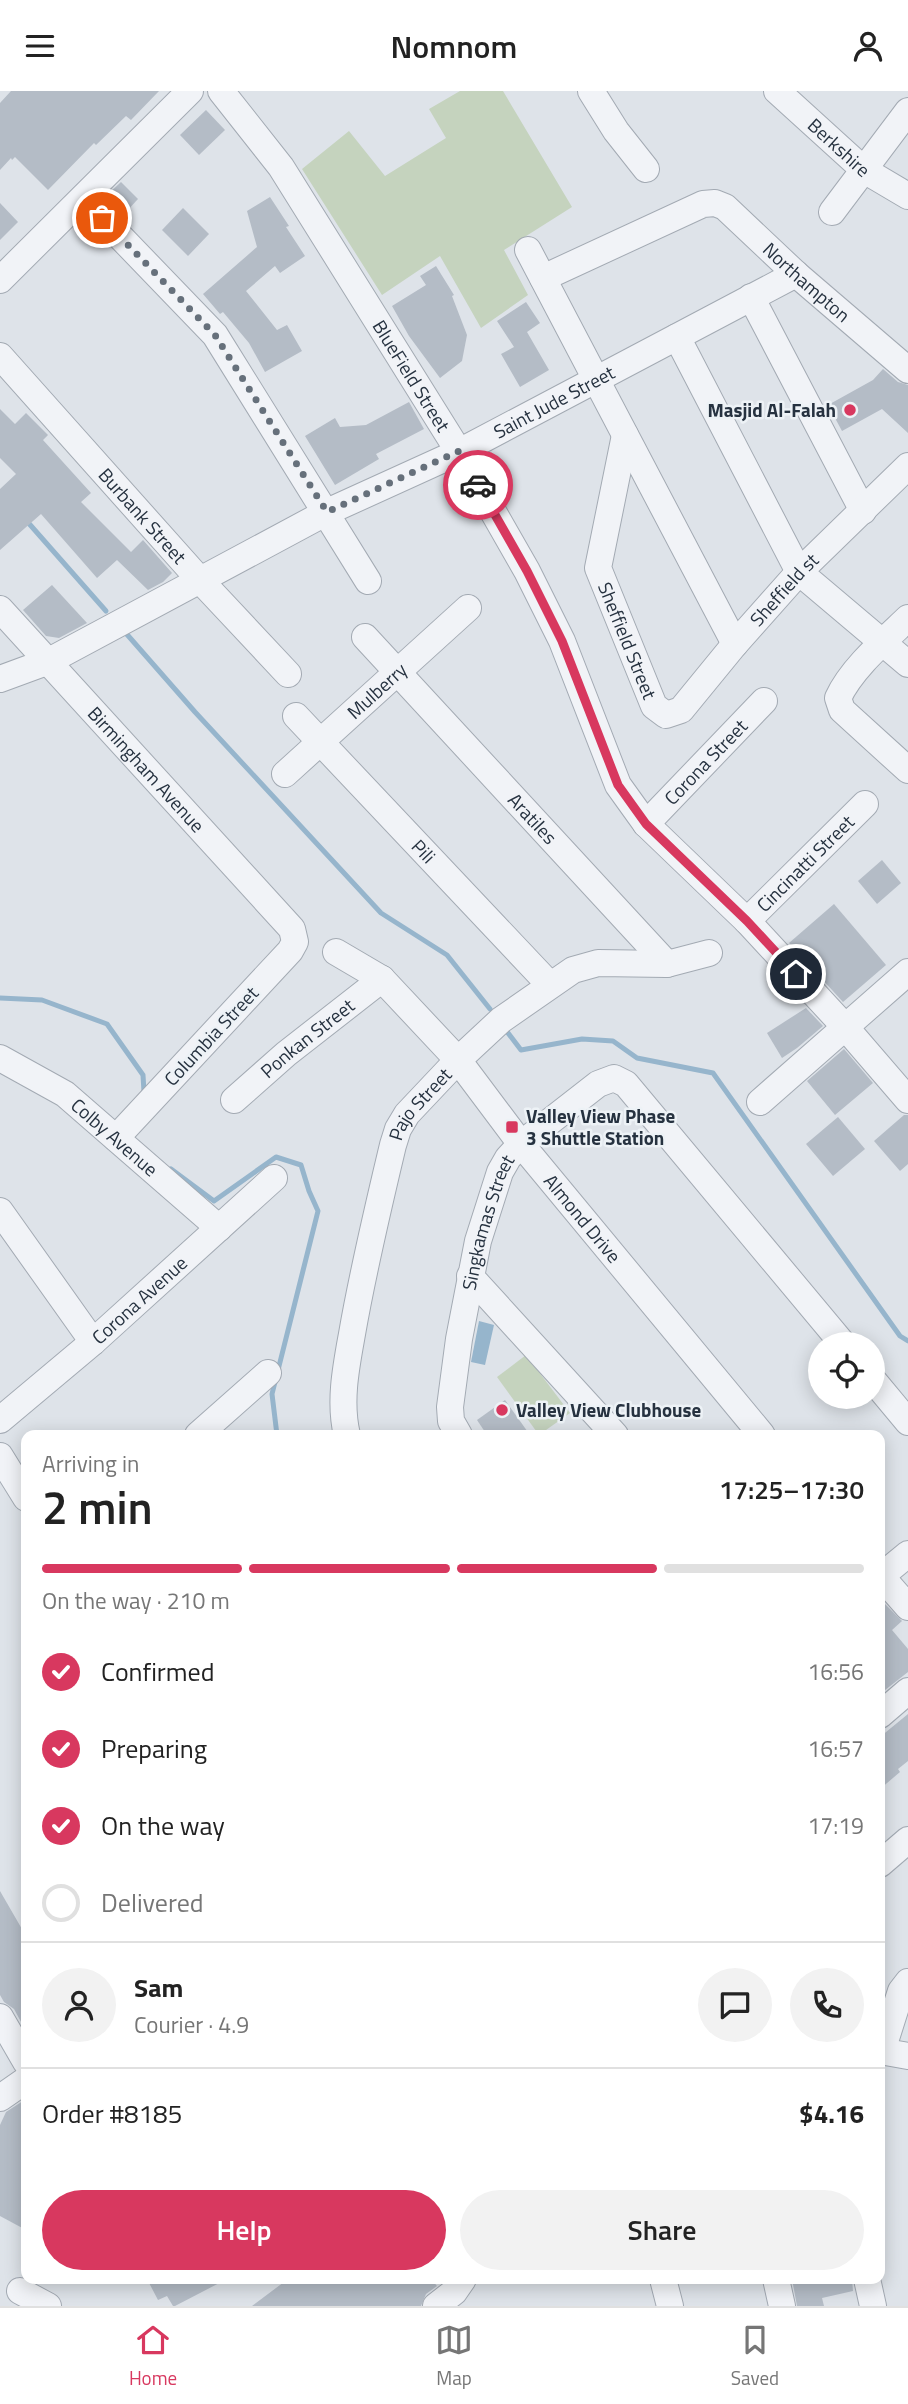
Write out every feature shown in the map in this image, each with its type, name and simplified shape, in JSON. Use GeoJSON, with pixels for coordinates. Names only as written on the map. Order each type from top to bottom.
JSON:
{"type":"FeatureCollection","features":[{"type":"Feature","properties":{"kind":"street"},"geometry":{"type":"LineString","coordinates":[[0,280],[190,91]]}},
{"type":"Feature","properties":{"kind":"street","name":"BlueField Street"},"geometry":{"type":"LineString","coordinates":[[221,91],[281,167],[459,451],[527,571],[562,641],[618,785],[646,824],[747,921],[908,1100]]}},
{"type":"Feature","properties":{"kind":"street"},"geometry":{"type":"LineString","coordinates":[[591,91],[616,131],[646,169]]}},
{"type":"Feature","properties":{"kind":"street","name":"Berkshire"},"geometry":{"type":"LineString","coordinates":[[777,91],[864,170],[908,196]]}},
{"type":"Feature","properties":{"kind":"street"},"geometry":{"type":"LineString","coordinates":[[832,212],[908,111]]}},
{"type":"Feature","properties":{"kind":"street"},"geometry":{"type":"LineString","coordinates":[[83,198],[215,335],[368,581]]}},
{"type":"Feature","properties":{"kind":"street","name":"Northampton"},"geometry":{"type":"LineString","coordinates":[[542,278],[703,204],[715,203],[725,207],[796,274],[908,370]]}},
{"type":"Feature","properties":{"kind":"street"},"geometry":{"type":"LineString","coordinates":[[528,250],[735,644]]}},
{"type":"Feature","properties":{"kind":"street","name":"Saint Jude Street"},"geometry":{"type":"LineString","coordinates":[[0,679],[50,661],[327,512],[459,451],[796,274]]}},
{"type":"Feature","properties":{"kind":"street"},"geometry":{"type":"LineString","coordinates":[[751,297],[863,511]]}},
{"type":"Feature","properties":{"kind":"street"},"geometry":{"type":"LineString","coordinates":[[677,337],[799,572],[908,664]]}},
{"type":"Feature","properties":{"kind":"street","name":"Burbank Street"},"geometry":{"type":"LineString","coordinates":[[0,356],[288,674]]}},
{"type":"Feature","properties":{"kind":"street","name":"Sheffield Street"},"geometry":{"type":"LineString","coordinates":[[625,435],[598,568],[654,706],[666,715]]}},
{"type":"Feature","properties":{"kind":"street","name":"Sheffield st"},"geometry":{"type":"LineString","coordinates":[[666,715],[681,710],[799,572],[908,466]]}},
{"type":"Feature","properties":{"kind":"street","name":"Mulberry"},"geometry":{"type":"LineString","coordinates":[[285,774],[468,608]]}},
{"type":"Feature","properties":{"kind":"street","name":"Birmingham Avenue"},"geometry":{"type":"LineString","coordinates":[[0,609],[292,929]]}},
{"type":"Feature","properties":{"kind":"street"},"geometry":{"type":"LineString","coordinates":[[908,618],[843,687],[838,698],[842,710],[908,770]]}},
{"type":"Feature","properties":{"kind":"street","name":"Aratiles"},"geometry":{"type":"LineString","coordinates":[[365,637],[667,964]]}},
{"type":"Feature","properties":{"kind":"street","name":"Corona Street"},"geometry":{"type":"LineString","coordinates":[[646,824],[764,701]]}},
{"type":"Feature","properties":{"kind":"street","name":"Pili"},"geometry":{"type":"LineString","coordinates":[[296,716],[550,985]]}},
{"type":"Feature","properties":{"kind":"street","name":"Cincinatti Street"},"geometry":{"type":"LineString","coordinates":[[747,921],[865,804]]}},
{"type":"Feature","properties":{"kind":"street","name":"Columbia Street"},"geometry":{"type":"LineString","coordinates":[[116,1137],[290,951],[295,942],[292,929]]}},
{"type":"Feature","properties":{"kind":"street","name":"Almond Drive"},"geometry":{"type":"LineString","coordinates":[[336,952],[382,979],[458,1060],[521,1144],[758,1430]]}},
{"type":"Feature","properties":{"kind":"street","name":"Pajo Street"},"geometry":{"type":"LineString","coordinates":[[346,1430],[344,1382],[363,1268],[393,1145],[398,1129],[407,1115],[458,1060],[501,1020],[573,970],[598,963],[667,964],[709,953]]}},
{"type":"Feature","properties":{"kind":"street"},"geometry":{"type":"LineString","coordinates":[[760,1103],[908,972]]}},
{"type":"Feature","properties":{"kind":"street","name":"Ponkan Street"},"geometry":{"type":"LineString","coordinates":[[234,1100],[286,1054],[382,979]]}},
{"type":"Feature","properties":{"kind":"street","name":"Colby Avenue"},"geometry":{"type":"LineString","coordinates":[[0,1058],[65,1094],[219,1229]]}},
{"type":"Feature","properties":{"kind":"street","name":"Singkamas Street"},"geometry":{"type":"LineString","coordinates":[[456,1430],[451,1421],[450,1407],[470,1276],[488,1206],[500,1172],[521,1144],[598,1084],[614,1077],[626,1084],[833,1332]]}},
{"type":"Feature","properties":{"kind":"street","name":"Corona Avenue"},"geometry":{"type":"LineString","coordinates":[[0,1420],[93,1342],[274,1178]]}},
{"type":"Feature","properties":{"kind":"street"},"geometry":{"type":"LineString","coordinates":[[0,1211],[93,1342]]}},
{"type":"Feature","properties":{"kind":"street"},"geometry":{"type":"LineString","coordinates":[[470,1276],[610,1430]]}},
{"type":"Feature","properties":{"kind":"street"},"geometry":{"type":"LineString","coordinates":[[204,1430],[268,1373]]}},
{"type":"Feature","properties":{"kind":"street"},"geometry":{"type":"LineString","coordinates":[[885,1394],[908,1422]]}},
{"type":"Feature","properties":{"kind":"street"},"geometry":{"type":"LineString","coordinates":[[0,1456],[21,1490]]}},
{"type":"Feature","properties":{"kind":"street"},"geometry":{"type":"LineString","coordinates":[[885,1573],[908,1554]]}},
{"type":"Feature","properties":{"kind":"street"},"geometry":{"type":"LineString","coordinates":[[885,1581],[908,1607]]}},
{"type":"Feature","properties":{"kind":"street"},"geometry":{"type":"LineString","coordinates":[[885,1711],[908,1691]]}},
{"type":"Feature","properties":{"kind":"street"},"geometry":{"type":"LineString","coordinates":[[885,1860],[908,1840]]}},
{"type":"Feature","properties":{"kind":"street"},"geometry":{"type":"LineString","coordinates":[[890,2053],[901,1991],[908,1982]]}},
{"type":"Feature","properties":{"kind":"street"},"geometry":{"type":"LineString","coordinates":[[0,2017],[21,2053]]}},
{"type":"Feature","properties":{"kind":"street"},"geometry":{"type":"LineString","coordinates":[[0,2098],[21,2083]]}},
{"type":"Feature","properties":{"kind":"street"},"geometry":{"type":"LineString","coordinates":[[436,2306],[460,2284]]}},
{"type":"Feature","properties":{"kind":"street"},"geometry":{"type":"LineString","coordinates":[[664,2284],[670,2306]]}},
{"type":"Feature","properties":{"kind":"street"},"geometry":{"type":"LineString","coordinates":[[777,2284],[782,2306]]}},
{"type":"Feature","properties":{"kind":"street"},"geometry":{"type":"LineString","coordinates":[[868,2284],[873,2306]]}},
{"type":"Feature","properties":{"kind":"street"},"geometry":{"type":"LineString","coordinates":[[19,2292],[48,2306]]}},
{"type":"Feature","properties":{"kind":"green space"},"geometry":{"type":"Polygon","coordinates":[[[460,91],[503,91],[572,207],[504,250],[528,295],[481,328],[440,256],[382,295],[302,169],[349,131],[385,176],[446,138],[429,109],[460,91]]]}},
{"type":"Feature","properties":{"kind":"green space"},"geometry":{"type":"Polygon","coordinates":[[[526,1355],[570,1413],[546,1430],[535,1430],[497,1377],[526,1355]]]}},
{"type":"Feature","properties":{"kind":"water"},"geometry":{"type":"Polygon","coordinates":[[[479,1321],[494,1325],[485,1365],[471,1362],[479,1321]]]}},
{"type":"Feature","properties":{"kind":"building"},"geometry":{"type":"Polygon","coordinates":[[[11,91],[159,91],[131,120],[126,116],[96,145],[94,143],[48,190],[15,157],[0,170],[0,103],[11,91]]]}},
{"type":"Feature","properties":{"kind":"building"},"geometry":{"type":"Polygon","coordinates":[[[206,110],[225,130],[199,155],[180,135],[206,110]]]}},
{"type":"Feature","properties":{"kind":"building"},"geometry":{"type":"Polygon","coordinates":[[[121,182],[138,199],[125,213],[107,195],[121,182]]]}},
{"type":"Feature","properties":{"kind":"building"},"geometry":{"type":"Polygon","coordinates":[[[270,197],[305,256],[280,273],[275,266],[246,291],[277,330],[287,325],[302,351],[265,372],[249,343],[223,312],[220,314],[203,294],[257,247],[247,211],[270,197]]]}},
{"type":"Feature","properties":{"kind":"building"},"geometry":{"type":"Polygon","coordinates":[[[0,203],[18,222],[0,240],[0,203]]]}},
{"type":"Feature","properties":{"kind":"building"},"geometry":{"type":"Polygon","coordinates":[[[183,208],[209,234],[188,256],[162,230],[183,208]]]}},
{"type":"Feature","properties":{"kind":"building"},"geometry":{"type":"Polygon","coordinates":[[[436,266],[454,295],[452,296],[467,335],[462,361],[440,378],[409,336],[392,306],[426,285],[420,276],[436,266]]]}},
{"type":"Feature","properties":{"kind":"building"},"geometry":{"type":"Polygon","coordinates":[[[526,302],[540,323],[527,332],[549,370],[520,387],[501,354],[514,347],[497,321],[526,302]]]}},
{"type":"Feature","properties":{"kind":"building"},"geometry":{"type":"Polygon","coordinates":[[[883,369],[898,382],[908,385],[908,433],[882,409],[842,431],[828,405],[873,380],[883,369]]]}},
{"type":"Feature","properties":{"kind":"building"},"geometry":{"type":"Polygon","coordinates":[[[409,402],[424,429],[376,454],[379,459],[335,485],[305,436],[335,418],[340,427],[366,425],[409,402]]]}},
{"type":"Feature","properties":{"kind":"building"},"geometry":{"type":"Polygon","coordinates":[[[0,409],[15,424],[26,413],[48,435],[43,440],[91,493],[81,502],[131,552],[143,540],[172,573],[163,582],[148,590],[117,560],[97,578],[41,514],[0,550],[0,489],[16,474],[0,458],[0,409]]]}},
{"type":"Feature","properties":{"kind":"building"},"geometry":{"type":"Polygon","coordinates":[[[52,585],[87,623],[59,638],[46,636],[23,610],[52,585]]]}},
{"type":"Feature","properties":{"kind":"building"},"geometry":{"type":"Polygon","coordinates":[[[882,860],[901,883],[877,904],[858,881],[882,860]]]}},
{"type":"Feature","properties":{"kind":"building"},"geometry":{"type":"Polygon","coordinates":[[[834,904],[886,965],[843,1002],[789,943],[834,904]]]}},
{"type":"Feature","properties":{"kind":"building"},"geometry":{"type":"Polygon","coordinates":[[[806,1008],[823,1026],[782,1058],[767,1033],[806,1008]]]}},
{"type":"Feature","properties":{"kind":"building"},"geometry":{"type":"Polygon","coordinates":[[[844,1049],[873,1083],[835,1115],[807,1081],[844,1049]]]}},
{"type":"Feature","properties":{"kind":"building"},"geometry":{"type":"Polygon","coordinates":[[[904,1115],[908,1115],[908,1164],[900,1171],[874,1141],[904,1115]]]}},
{"type":"Feature","properties":{"kind":"building"},"geometry":{"type":"Polygon","coordinates":[[[838,1117],[865,1149],[833,1176],[806,1144],[838,1117]]]}},
{"type":"Feature","properties":{"kind":"building","name":"Valley View Clubhouse"},"geometry":{"type":"Polygon","coordinates":[[[505,1400],[526,1430],[484,1430],[477,1420],[505,1400]]]}},
{"type":"Feature","properties":{"kind":"building"},"geometry":{"type":"Polygon","coordinates":[[[885,1604],[902,1621],[892,1630],[908,1649],[908,1672],[885,1690],[885,1604]]]}},
{"type":"Feature","properties":{"kind":"building"},"geometry":{"type":"Polygon","coordinates":[[[908,1714],[908,1761],[885,1785],[885,1733],[908,1714]]]}},
{"type":"Feature","properties":{"kind":"building"},"geometry":{"type":"Polygon","coordinates":[[[0,1891],[21,1927],[21,2022],[14,2009],[4,2002],[0,1995],[0,1891]]]}},
{"type":"Feature","properties":{"kind":"building"},"geometry":{"type":"Polygon","coordinates":[[[21,2102],[21,2227],[0,2216],[0,2125],[6,2112],[21,2102]]]}},
{"type":"Feature","properties":{"kind":"building"},"geometry":{"type":"Polygon","coordinates":[[[150,2284],[217,2284],[175,2306],[167,2296],[158,2300],[150,2284]]]}},
{"type":"Feature","properties":{"kind":"building"},"geometry":{"type":"Polygon","coordinates":[[[281,2284],[437,2286],[426,2294],[421,2306],[252,2306],[281,2284]]]}},
{"type":"Feature","properties":{"kind":"building"},"geometry":{"type":"Polygon","coordinates":[[[793,2284],[852,2284],[853,2291],[822,2298],[824,2306],[797,2306],[793,2284]]]}},
{"type":"Feature","properties":{"kind":"waterway"},"geometry":{"type":"LineString","coordinates":[[25,519],[106,611]]}},
{"type":"Feature","properties":{"kind":"waterway"},"geometry":{"type":"LineString","coordinates":[[124,631],[381,913],[447,955],[490,1009]]}},
{"type":"Feature","properties":{"kind":"waterway"},"geometry":{"type":"LineString","coordinates":[[0,998],[42,1000],[107,1024],[143,1075],[143,1094]]}},
{"type":"Feature","properties":{"kind":"waterway"},"geometry":{"type":"LineString","coordinates":[[505,1029],[521,1050],[582,1039],[613,1041],[637,1058],[713,1073],[900,1336],[908,1341]]}},
{"type":"Feature","properties":{"kind":"waterway"},"geometry":{"type":"LineString","coordinates":[[171,1169],[214,1201],[276,1157],[301,1165],[318,1211],[272,1394],[276,1430]]}},
{"type":"Feature","properties":{"kind":"way so far"},"geometry":{"type":"LineString","coordinates":[[102,218],[215,335],[327,512],[459,451],[478,485]]}},
{"type":"Feature","properties":{"kind":"place","name":"Masjid Al-Falah"},"geometry":{"type":"Point","coordinates":[850,410]}},
{"type":"Feature","properties":{"kind":"place","name":"Valley View Phase 3 Shuttle Station"},"geometry":{"type":"Point","coordinates":[512,1127]}},
{"type":"Feature","properties":{"kind":"place","name":"Valley View Clubhouse"},"geometry":{"type":"Point","coordinates":[502,1410]}},
{"type":"Feature","properties":{"kind":"route"},"geometry":{"type":"LineString","coordinates":[[478,485],[527,571],[562,641],[618,785],[646,824],[747,921],[796,974]]}}]}
